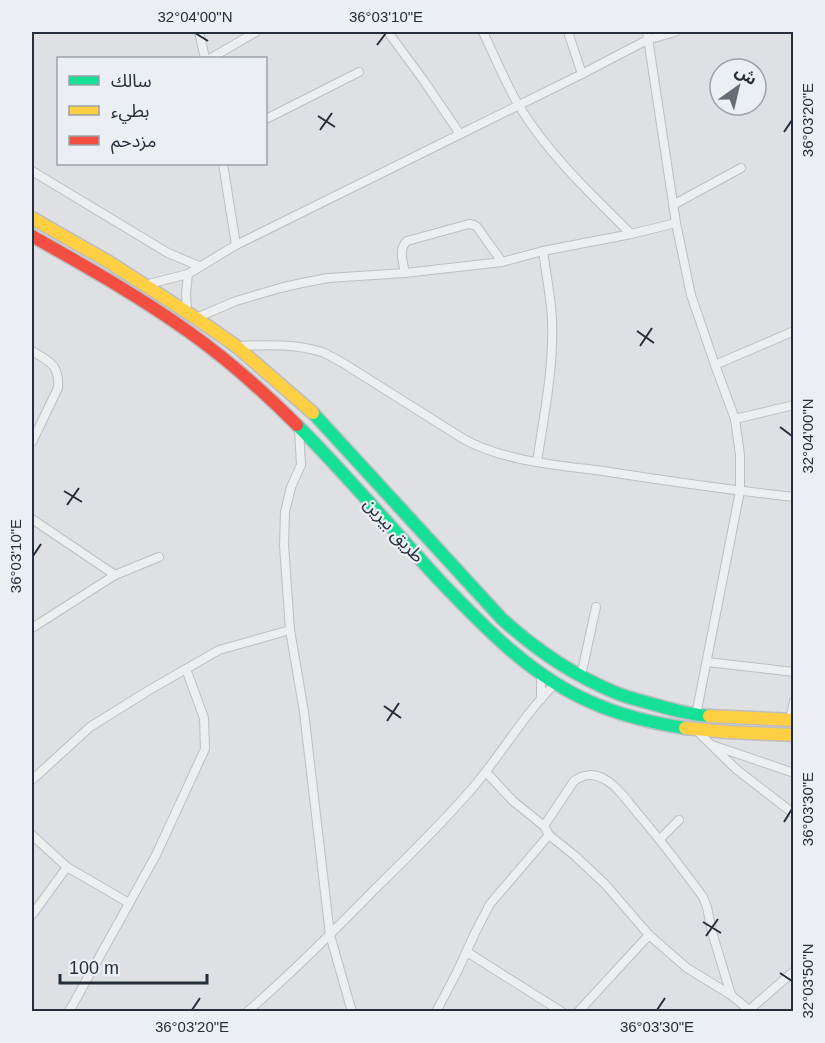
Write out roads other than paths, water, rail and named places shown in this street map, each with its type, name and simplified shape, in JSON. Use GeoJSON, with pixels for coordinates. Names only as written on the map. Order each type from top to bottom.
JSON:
{"type":"FeatureCollection","features":[{"type":"Feature","properties":{"kind":"main road","name":"طريق بيرين"},"geometry":{"type":"LineString","coordinates":[[32,218],[109,262],[236,346],[312,412],[502,619],[549,657],[581,676],[637,700],[696,714],[792,720]]}},
{"type":"Feature","properties":{"kind":"main road","name":"طريق بيرين"},"geometry":{"type":"LineString","coordinates":[[32,236],[124,290],[202,342],[245,377],[299,427],[480,624],[542,676],[592,702],[619,713],[657,723],[697,731],[794,735]]}},
{"type":"Feature","properties":{"kind":"street"},"geometry":{"type":"LineString","coordinates":[[199,32],[204,57]]}},
{"type":"Feature","properties":{"kind":"street"},"geometry":{"type":"LineString","coordinates":[[213,57],[256,32]]}},
{"type":"Feature","properties":{"kind":"street"},"geometry":{"type":"LineString","coordinates":[[388,32],[460,134]]}},
{"type":"Feature","properties":{"kind":"street"},"geometry":{"type":"LineString","coordinates":[[483,32],[518,105],[545,143],[631,234]]}},
{"type":"Feature","properties":{"kind":"street"},"geometry":{"type":"LineString","coordinates":[[568,32],[582,74]]}},
{"type":"Feature","properties":{"kind":"street"},"geometry":{"type":"LineString","coordinates":[[145,285],[188,274],[236,244],[582,74],[647,36],[675,32]]}},
{"type":"Feature","properties":{"kind":"street"},"geometry":{"type":"LineString","coordinates":[[647,36],[676,223],[691,295],[735,419],[740,455],[740,491],[696,714]]}},
{"type":"Feature","properties":{"kind":"street"},"geometry":{"type":"LineString","coordinates":[[267,118],[359,72]]}},
{"type":"Feature","properties":{"kind":"street"},"geometry":{"type":"LineString","coordinates":[[223,165],[236,244]]}},
{"type":"Feature","properties":{"kind":"street"},"geometry":{"type":"LineString","coordinates":[[673,205],[741,168]]}},
{"type":"Feature","properties":{"kind":"street"},"geometry":{"type":"LineString","coordinates":[[32,171],[168,253],[199,266]]}},
{"type":"Feature","properties":{"kind":"street"},"geometry":{"type":"LineString","coordinates":[[188,274],[186,293],[191,315],[280,288],[328,278],[405,273],[502,262],[676,223]]}},
{"type":"Feature","properties":{"kind":"street"},"geometry":{"type":"LineString","coordinates":[[405,273],[401,251],[404,243],[469,224],[477,227],[502,262]]}},
{"type":"Feature","properties":{"kind":"street"},"geometry":{"type":"LineString","coordinates":[[537,462],[549,376],[552,335],[543,251]]}},
{"type":"Feature","properties":{"kind":"street"},"geometry":{"type":"LineString","coordinates":[[715,365],[794,331]]}},
{"type":"Feature","properties":{"kind":"street"},"geometry":{"type":"LineString","coordinates":[[236,346],[279,345],[308,348],[324,353],[485,450],[537,462],[794,497]]}},
{"type":"Feature","properties":{"kind":"street"},"geometry":{"type":"LineString","coordinates":[[32,351],[54,365],[58,378],[57,388],[32,442]]}},
{"type":"Feature","properties":{"kind":"street"},"geometry":{"type":"LineString","coordinates":[[735,419],[794,405]]}},
{"type":"Feature","properties":{"kind":"street"},"geometry":{"type":"LineString","coordinates":[[299,427],[301,465],[291,487],[285,512],[284,545],[290,630],[304,712],[330,935],[352,1011]]}},
{"type":"Feature","properties":{"kind":"street"},"geometry":{"type":"LineString","coordinates":[[32,519],[115,575]]}},
{"type":"Feature","properties":{"kind":"street"},"geometry":{"type":"LineString","coordinates":[[32,628],[115,575],[159,557]]}},
{"type":"Feature","properties":{"kind":"street"},"geometry":{"type":"LineString","coordinates":[[581,676],[596,607]]}},
{"type":"Feature","properties":{"kind":"street"},"geometry":{"type":"LineString","coordinates":[[32,780],[90,727],[151,689],[219,650],[290,630]]}},
{"type":"Feature","properties":{"kind":"street"},"geometry":{"type":"LineString","coordinates":[[707,662],[794,672]]}},
{"type":"Feature","properties":{"kind":"street"},"geometry":{"type":"LineString","coordinates":[[71,1010],[156,855],[205,749],[204,718],[186,669]]}},
{"type":"Feature","properties":{"kind":"street"},"geometry":{"type":"LineString","coordinates":[[541,699],[542,676]]}},
{"type":"Feature","properties":{"kind":"street"},"geometry":{"type":"LineString","coordinates":[[247,1011],[284,980],[443,821],[486,772],[555,684]]}},
{"type":"Feature","properties":{"kind":"street"},"geometry":{"type":"LineString","coordinates":[[792,720],[794,701]]}},
{"type":"Feature","properties":{"kind":"street"},"geometry":{"type":"LineString","coordinates":[[697,731],[736,769],[794,814]]}},
{"type":"Feature","properties":{"kind":"street"},"geometry":{"type":"LineString","coordinates":[[710,744],[794,773]]}},
{"type":"Feature","properties":{"kind":"street"},"geometry":{"type":"LineString","coordinates":[[486,772],[513,801],[544,826],[549,835],[605,884],[649,935],[687,968],[731,995],[748,1010],[794,971]]}},
{"type":"Feature","properties":{"kind":"street"},"geometry":{"type":"LineString","coordinates":[[544,826],[579,777],[596,775],[615,787],[660,839],[703,897],[731,995]]}},
{"type":"Feature","properties":{"kind":"street"},"geometry":{"type":"LineString","coordinates":[[660,839],[679,820]]}},
{"type":"Feature","properties":{"kind":"street"},"geometry":{"type":"LineString","coordinates":[[32,835],[67,867],[129,903]]}},
{"type":"Feature","properties":{"kind":"street"},"geometry":{"type":"LineString","coordinates":[[436,1011],[490,904],[549,835]]}},
{"type":"Feature","properties":{"kind":"street"},"geometry":{"type":"LineString","coordinates":[[32,915],[67,867]]}},
{"type":"Feature","properties":{"kind":"street"},"geometry":{"type":"LineString","coordinates":[[578,1011],[649,935]]}},
{"type":"Feature","properties":{"kind":"street"},"geometry":{"type":"LineString","coordinates":[[467,952],[562,1011]]}}]}
